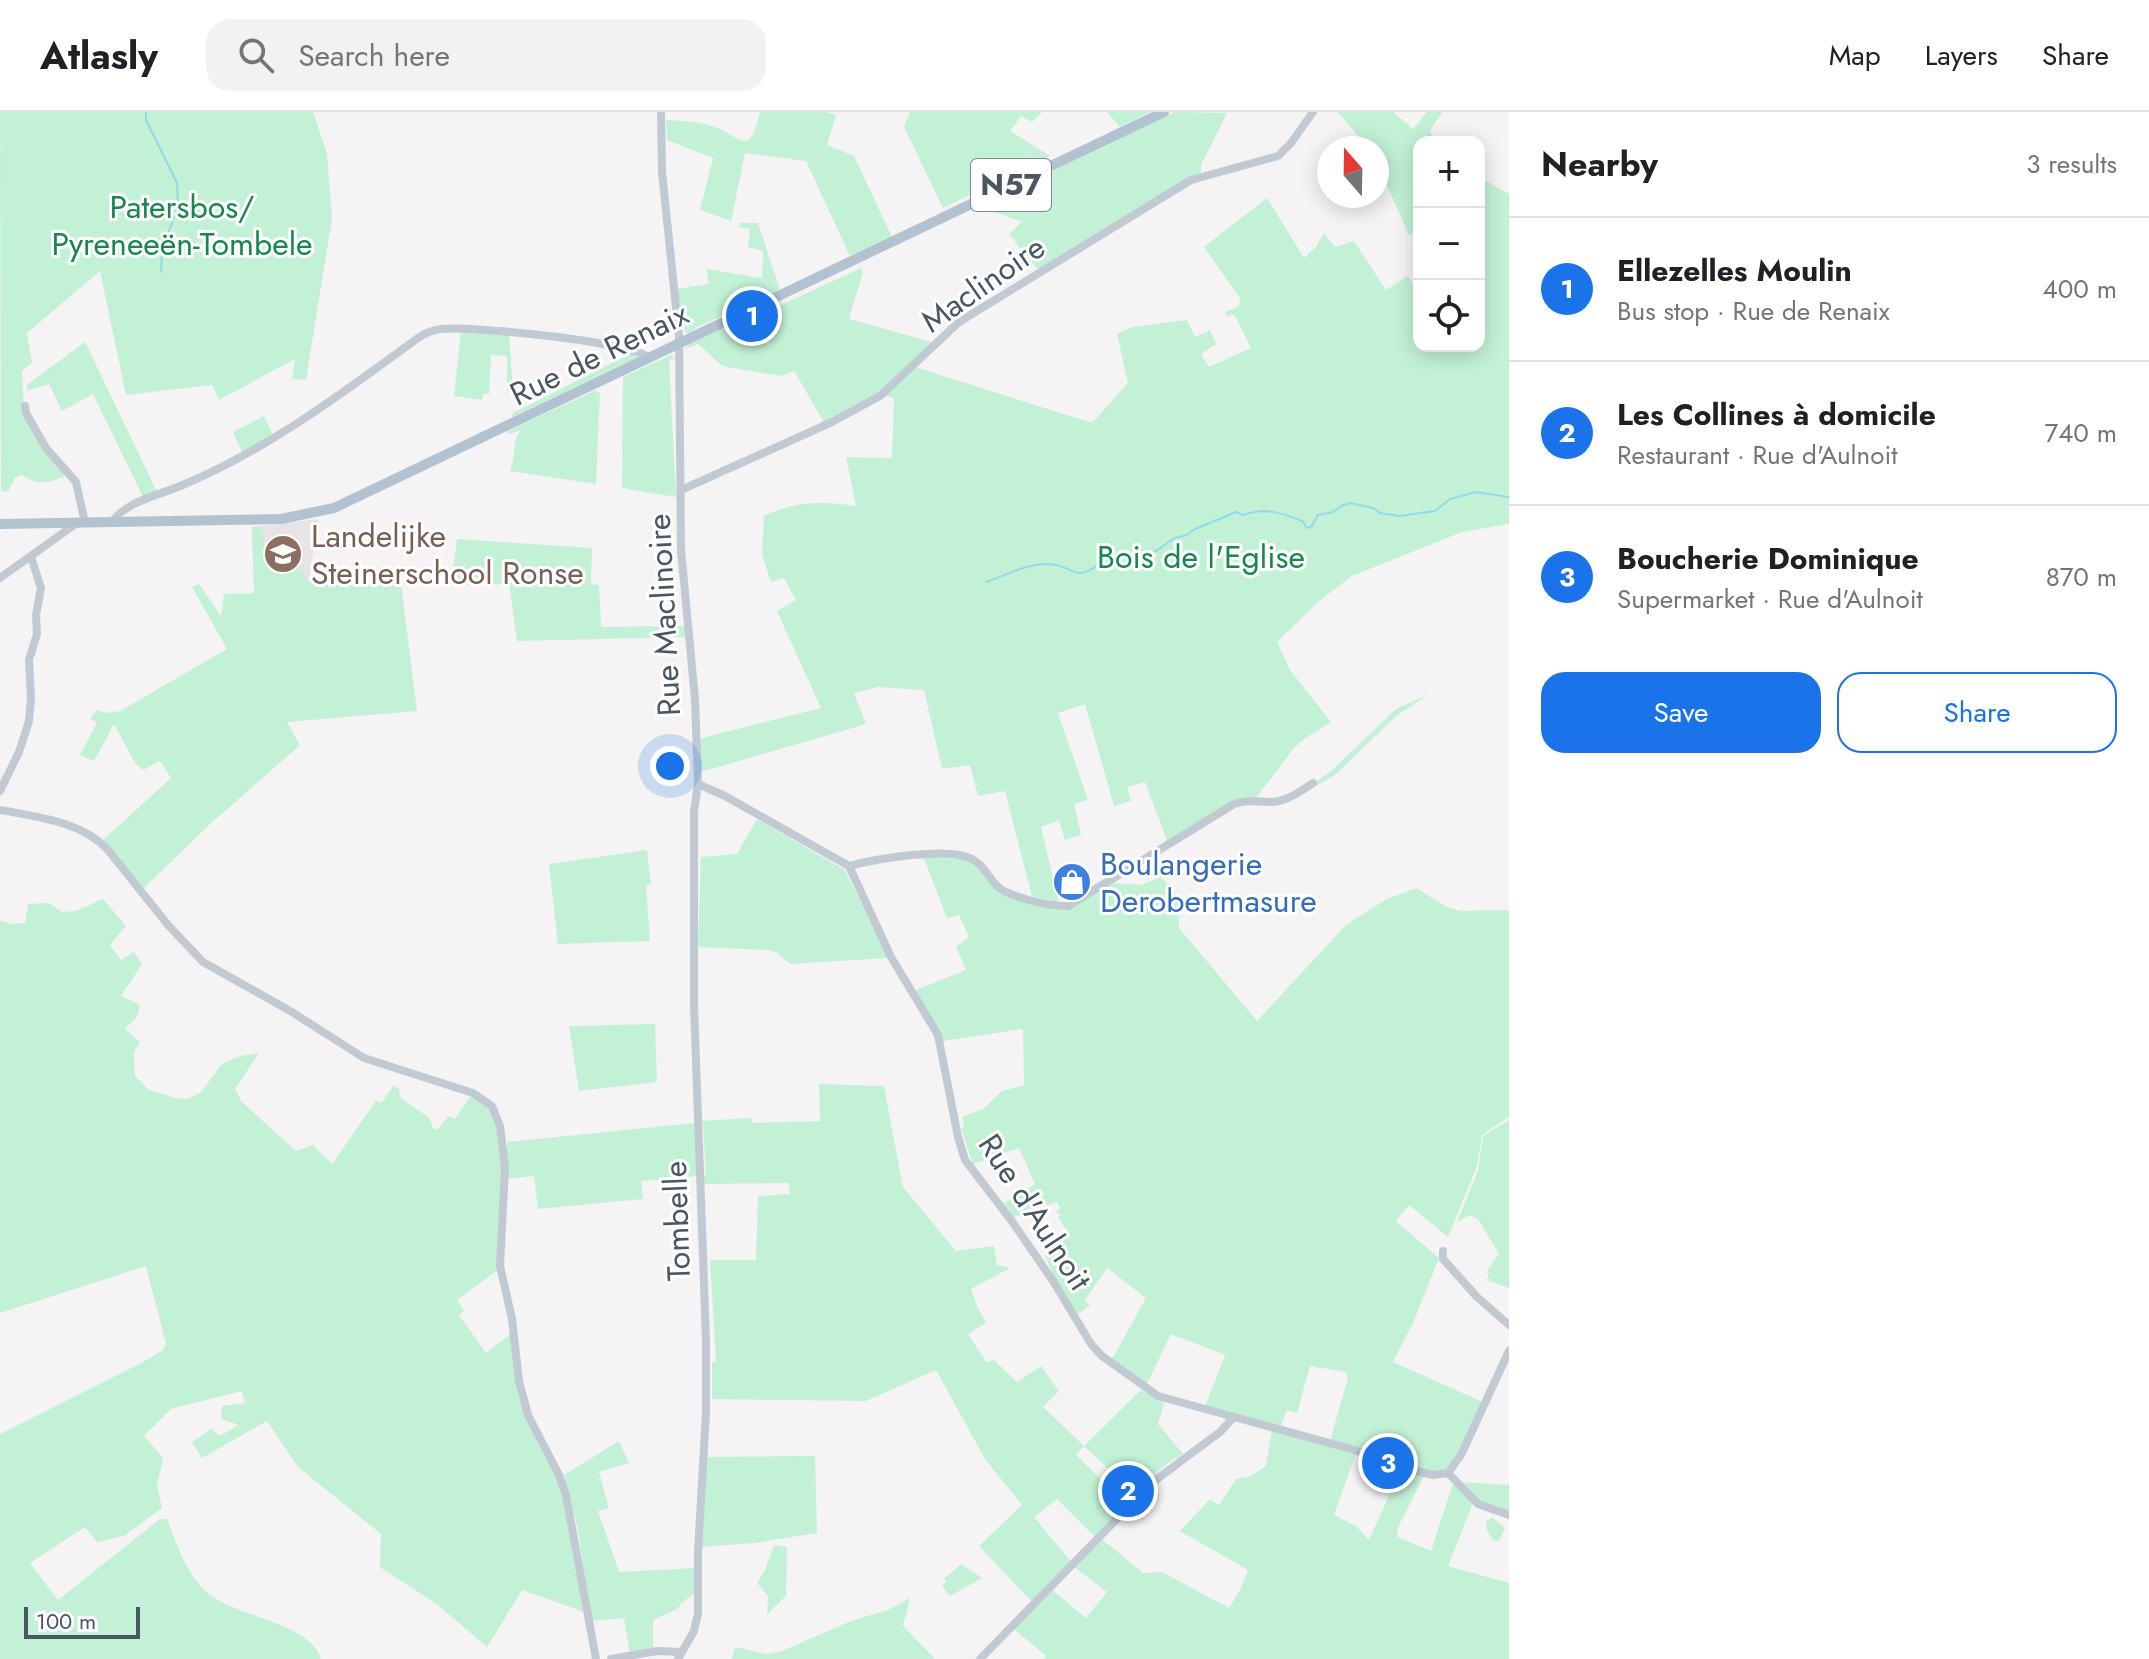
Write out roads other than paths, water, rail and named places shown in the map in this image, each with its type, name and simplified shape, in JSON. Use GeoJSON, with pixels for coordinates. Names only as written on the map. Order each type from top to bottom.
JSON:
{"type":"FeatureCollection","features":[{"type":"Feature","properties":{"kind":"main road","name":"Rue de Renaix"},"geometry":{"type":"LineString","coordinates":[[111,523],[255,520],[314,514],[354,499],[1164,112]]}},
{"type":"Feature","properties":{"kind":"main road","name":"N57"},"geometry":{"type":"LineString","coordinates":[[0,524],[111,523]]}},
{"type":"Feature","properties":{"kind":"street","name":"Rue Maclinoire"},"geometry":{"type":"LineString","coordinates":[[661,112],[662,172],[680,344],[682,581],[693,675],[698,784]]}},
{"type":"Feature","properties":{"kind":"street","name":"Maclinoire"},"geometry":{"type":"LineString","coordinates":[[806,434],[880,396],[959,322],[1142,209],[1200,176],[1278,156],[1313,112]]}},
{"type":"Feature","properties":{"kind":"street"},"geometry":{"type":"LineString","coordinates":[[111,523],[125,508],[188,483],[287,430],[418,338],[438,329],[499,330],[609,345],[644,353],[650,358]]}},
{"type":"Feature","properties":{"kind":"street"},"geometry":{"type":"LineString","coordinates":[[0,578],[81,523],[76,482],[46,448],[25,406]]}},
{"type":"Feature","properties":{"kind":"street","name":"Rue Maclinoire"},"geometry":{"type":"LineString","coordinates":[[681,490],[806,434]]}},
{"type":"Feature","properties":{"kind":"street"},"geometry":{"type":"LineString","coordinates":[[0,791],[19,752],[29,721],[29,660],[37,634],[36,615],[41,588],[31,557]]}},
{"type":"Feature","properties":{"kind":"street"},"geometry":{"type":"LineString","coordinates":[[698,784],[849,866],[910,855],[962,855],[982,866],[1001,890],[1063,907],[1071,905],[1234,804],[1245,800],[1273,802],[1291,797],[1313,783]]}},
{"type":"Feature","properties":{"kind":"street","name":"Tombelle"},"geometry":{"type":"LineString","coordinates":[[680,1655],[694,1631],[698,1613],[706,1404],[694,987],[694,821],[698,784]]}},
{"type":"Feature","properties":{"kind":"street"},"geometry":{"type":"LineString","coordinates":[[0,810],[69,825],[93,836],[108,850],[190,951],[216,971],[292,1012],[364,1058],[450,1084],[488,1102],[498,1119],[504,1155],[505,1197],[500,1266],[512,1319],[519,1381],[528,1415],[564,1488],[596,1659]]}},
{"type":"Feature","properties":{"kind":"street","name":"Rue d'Aulnoit"},"geometry":{"type":"LineString","coordinates":[[849,866],[886,948],[938,1035],[965,1160],[1053,1281],[1091,1344],[1112,1365],[1158,1396],[1232,1419],[1329,1443],[1427,1474],[1448,1473]]}},
{"type":"Feature","properties":{"kind":"street"},"geometry":{"type":"LineString","coordinates":[[1443,1251],[1443,1259],[1477,1297],[1509,1325]]}},
{"type":"Feature","properties":{"kind":"street"},"geometry":{"type":"LineString","coordinates":[[1509,1351],[1461,1455],[1448,1473],[1472,1500],[1509,1515]]}},
{"type":"Feature","properties":{"kind":"street"},"geometry":{"type":"LineString","coordinates":[[980,1659],[1153,1482],[1220,1432],[1232,1419]]}},
{"type":"Feature","properties":{"kind":"street"},"geometry":{"type":"LineString","coordinates":[[611,1659],[657,1651],[680,1655]]}},
{"type":"Feature","properties":{"kind":"waterway"},"geometry":{"type":"LineString","coordinates":[[146,112],[146,120],[177,183],[178,206],[162,251],[161,272]]}},
{"type":"Feature","properties":{"kind":"waterway"},"geometry":{"type":"LineString","coordinates":[[986,582],[1040,564],[1057,565],[1081,573],[1105,559],[1119,560],[1124,556],[1131,559],[1137,554],[1147,557],[1175,538],[1236,512],[1243,515],[1259,511],[1281,514],[1304,522],[1306,528],[1312,526],[1318,515],[1333,512],[1350,503],[1399,516],[1435,511],[1450,499],[1476,492],[1509,497]]}},
{"type":"Feature","properties":{"kind":"place","name":"Ellezelles Moulin"},"geometry":{"type":"Point","coordinates":[752,316]}},
{"type":"Feature","properties":{"kind":"place","name":"Landelijke Steinerschool Ronse"},"geometry":{"type":"Point","coordinates":[283,554]}},
{"type":"Feature","properties":{"kind":"place","name":"Boulangerie Derobertmasure"},"geometry":{"type":"Point","coordinates":[1072,882]}},
{"type":"Feature","properties":{"kind":"place","name":"Boucherie Dominique"},"geometry":{"type":"Point","coordinates":[1388,1463]}},
{"type":"Feature","properties":{"kind":"place","name":"Les Collines à domicile"},"geometry":{"type":"Point","coordinates":[1128,1491]}},
{"type":"Feature","properties":{"kind":"park label","name":"Patersbos/ Pyreneeën-Tombele"},"geometry":{"type":"Point","coordinates":[182,226]}},
{"type":"Feature","properties":{"kind":"park label","name":"Bois de l'Eglise"},"geometry":{"type":"Point","coordinates":[1201,557]}}]}
